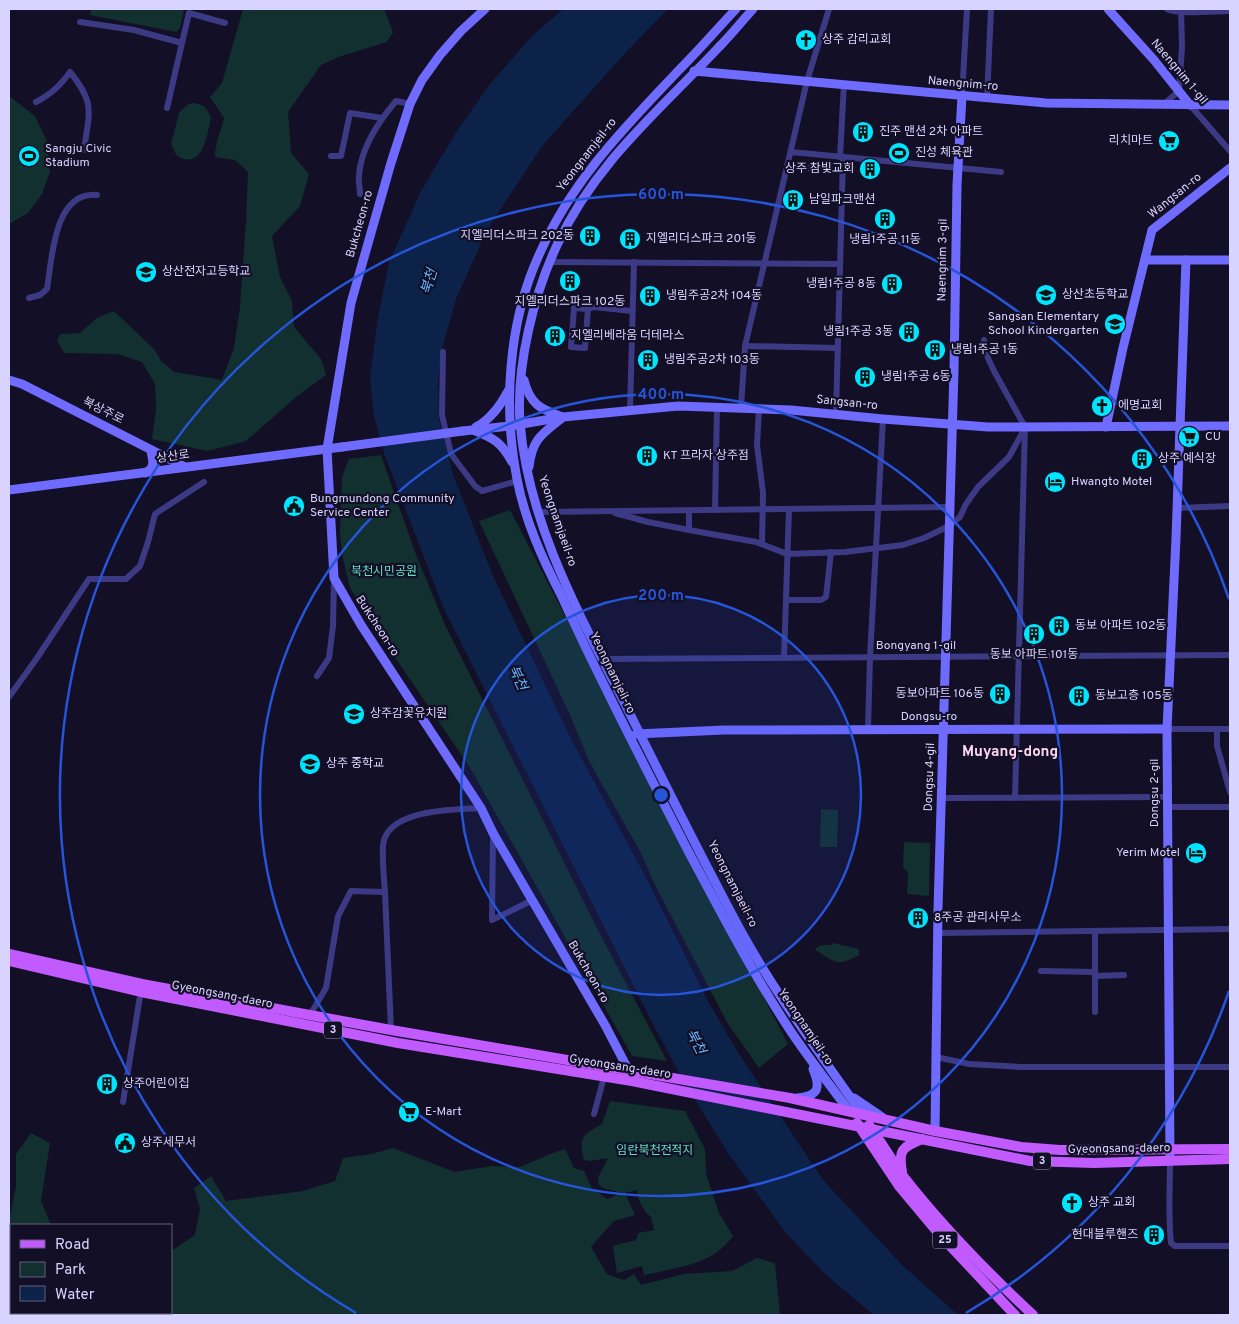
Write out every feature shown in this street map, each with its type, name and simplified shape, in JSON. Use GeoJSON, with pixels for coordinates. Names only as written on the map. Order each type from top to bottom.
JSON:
{"type":"FeatureCollection","features":[{"type":"Feature","properties":{"kind":"main road","name":"Gyeongsang-daero"},"geometry":{"type":"LineString","coordinates":[[9,954],[141,988],[310,1015],[631,1076],[659,1086],[1030,1160],[1094,1163],[1230,1159]]}},
{"type":"Feature","properties":{"kind":"main road","name":"Gyeongsang-daero"},"geometry":{"type":"LineString","coordinates":[[9,961],[398,1043],[604,1077],[650,1075],[790,1098],[935,1131],[1021,1147],[1060,1150],[1230,1150]]}},
{"type":"Feature","properties":{"kind":"main road","name":"Yeongnamjeil-ro"},"geometry":{"type":"LineString","coordinates":[[849,1111],[899,1186],[940,1236],[1015,1315]]}},
{"type":"Feature","properties":{"kind":"main road","name":"Yeongnamjaeil-ro"},"geometry":{"type":"LineString","coordinates":[[862,1114],[903,1175],[962,1245],[1033,1315]]}},
{"type":"Feature","properties":{"kind":"main road"},"geometry":{"type":"LineString","coordinates":[[903,1175],[900,1157],[902,1150],[906,1146],[922,1139]]}},
{"type":"Feature","properties":{"kind":"street","name":"Bukcheon-ro"},"geometry":{"type":"LineString","coordinates":[[485,9],[461,31],[440,55],[422,80],[410,104],[385,181],[352,303],[341,356],[327,449],[334,578],[361,625],[481,808],[493,833],[533,900],[631,1076]]}},
{"type":"Feature","properties":{"kind":"street","name":"Yeongnamjeil-ro"},"geometry":{"type":"LineString","coordinates":[[736,9],[615,138],[586,173],[564,206],[538,257],[524,299],[515,337],[509,389],[510,426],[517,481],[542,557],[628,734],[736,941],[768,996],[809,1057],[849,1111]]}},
{"type":"Feature","properties":{"kind":"street","name":"Yeongnamjaeil-ro"},"geometry":{"type":"LineString","coordinates":[[753,9],[719,47],[645,121],[599,176],[577,208],[550,262],[539,292],[522,371],[519,404],[520,424],[528,479],[538,512],[552,551],[602,659],[744,935],[793,1015],[862,1114]]}},
{"type":"Feature","properties":{"kind":"street"},"geometry":{"type":"LineString","coordinates":[[741,407],[744,346],[807,81],[829,9]]}},
{"type":"Feature","properties":{"kind":"street"},"geometry":{"type":"LineString","coordinates":[[962,96],[967,9]]}},
{"type":"Feature","properties":{"kind":"street"},"geometry":{"type":"LineString","coordinates":[[987,99],[991,9]]}},
{"type":"Feature","properties":{"kind":"street","name":"Naengnim 1-gil"},"geometry":{"type":"LineString","coordinates":[[1108,9],[1230,151]]}},
{"type":"Feature","properties":{"kind":"street"},"geometry":{"type":"LineString","coordinates":[[1167,9],[1170,11],[1230,11]]}},
{"type":"Feature","properties":{"kind":"street"},"geometry":{"type":"LineString","coordinates":[[1164,104],[1179,91],[1182,47],[1181,10]]}},
{"type":"Feature","properties":{"kind":"street"},"geometry":{"type":"LineString","coordinates":[[167,108],[189,13],[225,23]]}},
{"type":"Feature","properties":{"kind":"street"},"geometry":{"type":"LineString","coordinates":[[80,22],[134,30],[182,43]]}},
{"type":"Feature","properties":{"kind":"street","name":"Naengnim-ro"},"geometry":{"type":"LineString","coordinates":[[694,71],[1046,103],[1230,105]]}},
{"type":"Feature","properties":{"kind":"street"},"geometry":{"type":"LineString","coordinates":[[36,102],[51,94],[70,72],[83,87],[89,101],[84,150]]}},
{"type":"Feature","properties":{"kind":"street"},"geometry":{"type":"LineString","coordinates":[[836,414],[844,84]]}},
{"type":"Feature","properties":{"kind":"street","name":"Naengnim 3-gil"},"geometry":{"type":"LineString","coordinates":[[952,425],[958,168],[962,96]]}},
{"type":"Feature","properties":{"kind":"street"},"geometry":{"type":"LineString","coordinates":[[360,194],[359,175],[365,151],[382,118],[396,102],[410,104]]}},
{"type":"Feature","properties":{"kind":"street"},"geometry":{"type":"LineString","coordinates":[[331,156],[341,156],[350,113],[382,118]]}},
{"type":"Feature","properties":{"kind":"street"},"geometry":{"type":"LineString","coordinates":[[791,152],[1001,172]]}},
{"type":"Feature","properties":{"kind":"street"},"geometry":{"type":"LineString","coordinates":[[788,166],[843,171]]}},
{"type":"Feature","properties":{"kind":"street","name":"Wangsan-ro"},"geometry":{"type":"LineString","coordinates":[[1106,427],[1152,230],[1230,168]]}},
{"type":"Feature","properties":{"kind":"street"},"geometry":{"type":"LineString","coordinates":[[29,298],[40,295],[47,289],[53,248],[63,215],[74,200],[88,194],[97,195]]}},
{"type":"Feature","properties":{"kind":"street"},"geometry":{"type":"LineString","coordinates":[[1145,260],[1230,260]]}},
{"type":"Feature","properties":{"kind":"street","name":"Dongsu 2-gil"},"geometry":{"type":"LineString","coordinates":[[1170,1160],[1167,729],[1186,260]]}},
{"type":"Feature","properties":{"kind":"street"},"geometry":{"type":"LineString","coordinates":[[550,262],[840,264]]}},
{"type":"Feature","properties":{"kind":"street"},"geometry":{"type":"LineString","coordinates":[[630,410],[634,262]]}},
{"type":"Feature","properties":{"kind":"street"},"geometry":{"type":"LineString","coordinates":[[588,309],[585,348],[571,347],[574,308],[588,309],[594,307],[632,311]]}},
{"type":"Feature","properties":{"kind":"street"},"geometry":{"type":"LineString","coordinates":[[984,340],[988,358],[994,371],[1025,427],[1015,798]]}},
{"type":"Feature","properties":{"kind":"street"},"geometry":{"type":"LineString","coordinates":[[744,346],[838,348]]}},
{"type":"Feature","properties":{"kind":"street"},"geometry":{"type":"LineString","coordinates":[[443,352],[442,415],[451,454],[475,486],[482,491],[517,481]]}},
{"type":"Feature","properties":{"kind":"street"},"geometry":{"type":"LineString","coordinates":[[522,371],[527,391],[533,401],[540,408],[563,417]]}},
{"type":"Feature","properties":{"kind":"street","name":"북상주로"},"geometry":{"type":"LineString","coordinates":[[9,380],[22,384],[185,467]]}},
{"type":"Feature","properties":{"kind":"street"},"geometry":{"type":"LineString","coordinates":[[467,430],[483,424],[501,405],[509,389]]}},
{"type":"Feature","properties":{"kind":"street","name":"Sangsan-ro"},"geometry":{"type":"LineString","coordinates":[[342,447],[510,426],[563,417],[678,406],[741,407],[952,425],[1025,427],[1230,426]]}},
{"type":"Feature","properties":{"kind":"street"},"geometry":{"type":"LineString","coordinates":[[715,510],[717,406]]}},
{"type":"Feature","properties":{"kind":"street"},"geometry":{"type":"LineString","coordinates":[[759,409],[757,444],[763,492],[762,544]]}},
{"type":"Feature","properties":{"kind":"street"},"geometry":{"type":"LineString","coordinates":[[528,479],[532,447],[543,432],[563,417]]}},
{"type":"Feature","properties":{"kind":"street"},"geometry":{"type":"LineString","coordinates":[[868,730],[870,657],[883,419]]}},
{"type":"Feature","properties":{"kind":"street","name":"Dongsu 4-gil"},"geometry":{"type":"LineString","coordinates":[[935,1131],[938,933],[952,425]]}},
{"type":"Feature","properties":{"kind":"street"},"geometry":{"type":"LineString","coordinates":[[606,511],[648,522],[762,544],[787,554],[902,546],[949,526],[960,517],[966,504],[978,487],[1009,457],[1025,427]]}},
{"type":"Feature","properties":{"kind":"street"},"geometry":{"type":"LineString","coordinates":[[467,430],[498,441],[505,449],[515,468]]}},
{"type":"Feature","properties":{"kind":"street","name":"상산로"},"geometry":{"type":"LineString","coordinates":[[9,490],[342,447]]}},
{"type":"Feature","properties":{"kind":"street"},"geometry":{"type":"LineString","coordinates":[[142,474],[151,469],[153,463],[151,450]]}},
{"type":"Feature","properties":{"kind":"street"},"geometry":{"type":"LineString","coordinates":[[9,697],[89,579],[126,579],[140,566],[155,514],[204,482]]}},
{"type":"Feature","properties":{"kind":"street"},"geometry":{"type":"LineString","coordinates":[[1177,508],[1230,506]]}},
{"type":"Feature","properties":{"kind":"street"},"geometry":{"type":"LineString","coordinates":[[538,512],[950,507]]}},
{"type":"Feature","properties":{"kind":"street"},"geometry":{"type":"LineString","coordinates":[[784,658],[788,509]]}},
{"type":"Feature","properties":{"kind":"street"},"geometry":{"type":"LineString","coordinates":[[689,510],[689,530]]}},
{"type":"Feature","properties":{"kind":"street"},"geometry":{"type":"LineString","coordinates":[[786,600],[821,600],[826,597],[831,552]]}},
{"type":"Feature","properties":{"kind":"street"},"geometry":{"type":"LineString","coordinates":[[317,676],[329,658],[333,626],[334,578]]}},
{"type":"Feature","properties":{"kind":"street","name":"Bongyang 1-gil"},"geometry":{"type":"LineString","coordinates":[[602,659],[1230,655]]}},
{"type":"Feature","properties":{"kind":"street","name":"Dongsu-ro"},"geometry":{"type":"LineString","coordinates":[[628,734],[724,730],[1230,729]]}},
{"type":"Feature","properties":{"kind":"street"},"geometry":{"type":"LineString","coordinates":[[1217,730],[1217,746],[1230,792]]}},
{"type":"Feature","properties":{"kind":"street"},"geometry":{"type":"LineString","coordinates":[[942,798],[1167,796]]}},
{"type":"Feature","properties":{"kind":"street"},"geometry":{"type":"LineString","coordinates":[[1167,807],[1230,808]]}},
{"type":"Feature","properties":{"kind":"street"},"geometry":{"type":"LineString","coordinates":[[391,1030],[383,844],[388,830],[404,819],[436,811],[481,808]]}},
{"type":"Feature","properties":{"kind":"street"},"geometry":{"type":"LineString","coordinates":[[493,833],[492,920],[533,900]]}},
{"type":"Feature","properties":{"kind":"street"},"geometry":{"type":"LineString","coordinates":[[310,1015],[326,988],[338,916],[350,890],[385,892]]}},
{"type":"Feature","properties":{"kind":"street"},"geometry":{"type":"LineString","coordinates":[[938,933],[1230,929]]}},
{"type":"Feature","properties":{"kind":"street"},"geometry":{"type":"LineString","coordinates":[[1095,931],[1095,1012]]}},
{"type":"Feature","properties":{"kind":"street"},"geometry":{"type":"LineString","coordinates":[[1041,971],[1124,975]]}},
{"type":"Feature","properties":{"kind":"street"},"geometry":{"type":"LineString","coordinates":[[123,1102],[141,988]]}},
{"type":"Feature","properties":{"kind":"street"},"geometry":{"type":"LineString","coordinates":[[790,1098],[810,1097],[816,1091],[818,1082],[809,1057]]}},
{"type":"Feature","properties":{"kind":"street"},"geometry":{"type":"LineString","coordinates":[[936,1057],[969,1064],[1021,1067],[1230,1067]]}},
{"type":"Feature","properties":{"kind":"street"},"geometry":{"type":"LineString","coordinates":[[594,1114],[604,1077]]}},
{"type":"Feature","properties":{"kind":"street"},"geometry":{"type":"LineString","coordinates":[[846,1091],[869,1110],[887,1120]]}},
{"type":"Feature","properties":{"kind":"street"},"geometry":{"type":"LineString","coordinates":[[1170,1160],[1168,1216],[1171,1243],[1175,1246],[1230,1246]]}},
{"type":"Feature","properties":{"kind":"green space"},"geometry":{"type":"Polygon","coordinates":[[[91,9],[184,9],[180,28],[176,32],[90,15],[91,9]]]}},
{"type":"Feature","properties":{"kind":"green space"},"geometry":{"type":"Polygon","coordinates":[[[243,9],[384,9],[393,32],[387,42],[338,57],[321,65],[288,112],[291,153],[309,174],[300,206],[272,236],[280,277],[292,301],[294,327],[321,359],[326,375],[296,397],[246,441],[207,451],[152,439],[156,409],[155,384],[142,362],[117,354],[64,353],[57,341],[60,334],[80,333],[97,318],[114,311],[155,350],[161,361],[174,372],[222,380],[234,348],[240,307],[248,172],[235,160],[215,157],[224,118],[210,97],[222,83],[243,9]]]}},
{"type":"Feature","properties":{"kind":"green space","name":"Sangju Civic Stadium"},"geometry":{"type":"Polygon","coordinates":[[[9,96],[35,116],[47,141],[50,172],[42,194],[28,213],[9,224],[9,96]]]}},
{"type":"Feature","properties":{"kind":"green space"},"geometry":{"type":"Polygon","coordinates":[[[193,103],[205,107],[211,118],[202,149],[193,159],[186,159],[177,156],[171,144],[179,113],[187,105],[193,103]]]}},
{"type":"Feature","properties":{"kind":"green space","name":"북천시민공원"},"geometry":{"type":"Polygon","coordinates":[[[381,455],[415,552],[445,625],[598,930],[667,1061],[632,1056],[469,766],[350,588],[342,554],[340,534],[342,477],[349,459],[381,455]]]}},
{"type":"Feature","properties":{"kind":"green space"},"geometry":{"type":"Polygon","coordinates":[[[510,510],[788,1044],[759,1068],[728,1024],[655,885],[641,853],[590,763],[570,715],[479,521],[510,510]]]}},
{"type":"Feature","properties":{"kind":"green space"},"geometry":{"type":"Polygon","coordinates":[[[821,809],[838,810],[837,847],[820,847],[821,809]]]}},
{"type":"Feature","properties":{"kind":"green space"},"geometry":{"type":"Polygon","coordinates":[[[904,842],[930,843],[929,896],[907,894],[908,872],[903,868],[904,842]]]}},
{"type":"Feature","properties":{"kind":"green space"},"geometry":{"type":"Polygon","coordinates":[[[833,943],[859,949],[859,955],[837,962],[815,950],[820,946],[833,943]]]}},
{"type":"Feature","properties":{"kind":"green space","name":"임란북천전적지"},"geometry":{"type":"Polygon","coordinates":[[[610,1101],[685,1111],[705,1149],[706,1173],[712,1192],[719,1213],[733,1236],[715,1254],[693,1264],[644,1275],[642,1266],[617,1273],[613,1246],[636,1240],[638,1233],[654,1230],[651,1217],[641,1205],[637,1190],[625,1193],[635,1215],[614,1221],[591,1247],[607,1274],[624,1280],[634,1274],[641,1285],[684,1274],[732,1271],[757,1258],[775,1263],[780,1315],[9,1315],[9,1221],[16,1186],[16,1154],[31,1133],[50,1143],[41,1201],[51,1224],[10,1224],[10,1314],[172,1314],[172,1250],[195,1235],[200,1209],[194,1188],[211,1176],[226,1201],[303,1191],[335,1181],[343,1158],[371,1154],[393,1148],[455,1172],[492,1166],[520,1167],[565,1149],[574,1168],[584,1171],[592,1188],[607,1199],[623,1193],[602,1188],[598,1183],[598,1178],[608,1158],[584,1160],[582,1152],[582,1141],[586,1134],[602,1124],[610,1101]]]}},
{"type":"Feature","properties":{"kind":"water","name":"북천"},"geometry":{"type":"Polygon","coordinates":[[[563,9],[668,9],[627,51],[542,146],[487,230],[456,299],[442,349],[438,381],[439,419],[453,475],[493,576],[572,741],[642,870],[708,1001],[739,1054],[823,1180],[903,1266],[958,1315],[874,1315],[826,1275],[785,1232],[728,1153],[683,1080],[654,1026],[443,607],[384,453],[374,416],[370,377],[378,317],[389,262],[422,189],[457,131],[490,84],[532,36],[563,9]]]}},
{"type":"Feature","properties":{"kind":"place","name":"상주 감리교회"},"geometry":{"type":"Point","coordinates":[806,40]}},
{"type":"Feature","properties":{"kind":"place","name":"진주 맨션 2차 아파트"},"geometry":{"type":"Point","coordinates":[863,132]}},
{"type":"Feature","properties":{"kind":"place","name":"리치마트"},"geometry":{"type":"Point","coordinates":[1169,141]}},
{"type":"Feature","properties":{"kind":"place","name":"진성 체육관"},"geometry":{"type":"Point","coordinates":[899,153]}},
{"type":"Feature","properties":{"kind":"place","name":"Sangju Civic Stadium"},"geometry":{"type":"Point","coordinates":[29,156]}},
{"type":"Feature","properties":{"kind":"place","name":"상주 참빛교회"},"geometry":{"type":"Point","coordinates":[870,169]}},
{"type":"Feature","properties":{"kind":"place","name":"남일파크맨션"},"geometry":{"type":"Point","coordinates":[793,200]}},
{"type":"Feature","properties":{"kind":"place","name":"냉림1주공 11동"},"geometry":{"type":"Point","coordinates":[885,219]}},
{"type":"Feature","properties":{"kind":"place","name":"지엘리더스파크 202동"},"geometry":{"type":"Point","coordinates":[590,236]}},
{"type":"Feature","properties":{"kind":"place","name":"지엘리더스파크 201동"},"geometry":{"type":"Point","coordinates":[630,239]}},
{"type":"Feature","properties":{"kind":"place","name":"상산전자고등학교"},"geometry":{"type":"Point","coordinates":[146,272]}},
{"type":"Feature","properties":{"kind":"place","name":"지엘리더스파크 102동"},"geometry":{"type":"Point","coordinates":[570,281]}},
{"type":"Feature","properties":{"kind":"place","name":"냉림1주공 8동"},"geometry":{"type":"Point","coordinates":[892,284]}},
{"type":"Feature","properties":{"kind":"place","name":"상산초등학교"},"geometry":{"type":"Point","coordinates":[1046,295]}},
{"type":"Feature","properties":{"kind":"place","name":"냉림주공2차 104동"},"geometry":{"type":"Point","coordinates":[650,296]}},
{"type":"Feature","properties":{"kind":"place","name":"Sangsan Elementary School Kindergarten"},"geometry":{"type":"Point","coordinates":[1115,324]}},
{"type":"Feature","properties":{"kind":"place","name":"냉림1주공 3동"},"geometry":{"type":"Point","coordinates":[909,332]}},
{"type":"Feature","properties":{"kind":"place","name":"지엘리베라움 더테라스"},"geometry":{"type":"Point","coordinates":[555,336]}},
{"type":"Feature","properties":{"kind":"place","name":"냉림1주공 1동"},"geometry":{"type":"Point","coordinates":[935,350]}},
{"type":"Feature","properties":{"kind":"place","name":"냉림주공2차 103동"},"geometry":{"type":"Point","coordinates":[648,360]}},
{"type":"Feature","properties":{"kind":"place","name":"냉림1주공 6동"},"geometry":{"type":"Point","coordinates":[865,377]}},
{"type":"Feature","properties":{"kind":"place","name":"에명교회"},"geometry":{"type":"Point","coordinates":[1102,406]}},
{"type":"Feature","properties":{"kind":"place","name":"CU"},"geometry":{"type":"Point","coordinates":[1189,437]}},
{"type":"Feature","properties":{"kind":"place","name":"KT 프라자 상주점"},"geometry":{"type":"Point","coordinates":[647,456]}},
{"type":"Feature","properties":{"kind":"place","name":"상주 예식장"},"geometry":{"type":"Point","coordinates":[1142,459]}},
{"type":"Feature","properties":{"kind":"place","name":"Hwangto Motel"},"geometry":{"type":"Point","coordinates":[1055,482]}},
{"type":"Feature","properties":{"kind":"place","name":"Bungmundong Community Service Center"},"geometry":{"type":"Point","coordinates":[294,506]}},
{"type":"Feature","properties":{"kind":"place","name":"동보 아파트 102동"},"geometry":{"type":"Point","coordinates":[1059,626]}},
{"type":"Feature","properties":{"kind":"place","name":"동보 아파트 101동"},"geometry":{"type":"Point","coordinates":[1034,634]}},
{"type":"Feature","properties":{"kind":"place","name":"동보아파트 106동"},"geometry":{"type":"Point","coordinates":[1000,694]}},
{"type":"Feature","properties":{"kind":"place","name":"동보고층 105동"},"geometry":{"type":"Point","coordinates":[1079,696]}},
{"type":"Feature","properties":{"kind":"place","name":"상주감꽃유치원"},"geometry":{"type":"Point","coordinates":[354,714]}},
{"type":"Feature","properties":{"kind":"place","name":"상주 중학교"},"geometry":{"type":"Point","coordinates":[310,764]}},
{"type":"Feature","properties":{"kind":"place","name":"Yerim Motel"},"geometry":{"type":"Point","coordinates":[1196,853]}},
{"type":"Feature","properties":{"kind":"place","name":"8주공 관리사무소"},"geometry":{"type":"Point","coordinates":[918,918]}},
{"type":"Feature","properties":{"kind":"place","name":"상주어린이집"},"geometry":{"type":"Point","coordinates":[107,1084]}},
{"type":"Feature","properties":{"kind":"place","name":"E-Mart"},"geometry":{"type":"Point","coordinates":[409,1112]}},
{"type":"Feature","properties":{"kind":"place","name":"상주세무서"},"geometry":{"type":"Point","coordinates":[125,1143]}},
{"type":"Feature","properties":{"kind":"place","name":"상주 교회"},"geometry":{"type":"Point","coordinates":[1072,1203]}},
{"type":"Feature","properties":{"kind":"place","name":"현대블루핸즈"},"geometry":{"type":"Point","coordinates":[1154,1235]}},
{"type":"Feature","properties":{"kind":"district","name":"Muyang-dong"},"geometry":{"type":"Point","coordinates":[1010,752]}}]}
